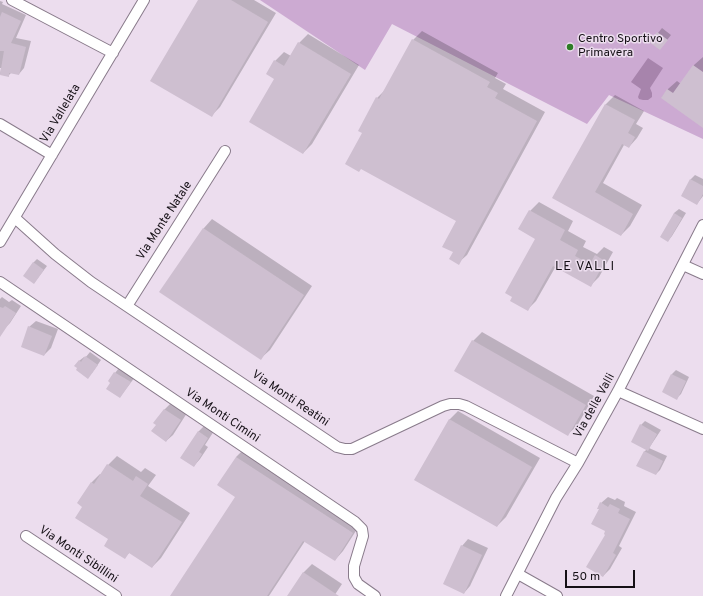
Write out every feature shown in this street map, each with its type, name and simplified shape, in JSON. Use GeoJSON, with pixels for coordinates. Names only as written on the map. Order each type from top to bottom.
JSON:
{"type":"FeatureCollection","features":[{"type":"Feature","properties":{"kind":"street"},"geometry":{"type":"LineString","coordinates":[[12,0],[113,53]]}},
{"type":"Feature","properties":{"kind":"street","name":"Via Vallelata"},"geometry":{"type":"LineString","coordinates":[[0,242],[144,0]]}},
{"type":"Feature","properties":{"kind":"street"},"geometry":{"type":"LineString","coordinates":[[0,124],[52,155]]}},
{"type":"Feature","properties":{"kind":"street","name":"Via Monte Natale"},"geometry":{"type":"LineString","coordinates":[[127,306],[225,151]]}},
{"type":"Feature","properties":{"kind":"street","name":"Via Monti Reatini"},"geometry":{"type":"LineString","coordinates":[[15,218],[79,272],[127,306],[341,448],[352,448],[443,406],[459,404],[466,406],[578,463]]}},
{"type":"Feature","properties":{"kind":"street","name":"Via delle Valli"},"geometry":{"type":"LineString","coordinates":[[506,596],[556,498],[578,463],[618,391],[703,225]]}},
{"type":"Feature","properties":{"kind":"street"},"geometry":{"type":"LineString","coordinates":[[683,265],[703,274]]}},
{"type":"Feature","properties":{"kind":"street","name":"Via Monti Cimini"},"geometry":{"type":"LineString","coordinates":[[0,282],[355,522],[362,529],[363,536],[354,569],[354,577],[358,584],[375,596]]}},
{"type":"Feature","properties":{"kind":"street"},"geometry":{"type":"LineString","coordinates":[[618,391],[703,430]]}},
{"type":"Feature","properties":{"kind":"street","name":"Via Monti Sibillini"},"geometry":{"type":"LineString","coordinates":[[26,536],[116,596]]}},
{"type":"Feature","properties":{"kind":"street"},"geometry":{"type":"LineString","coordinates":[[518,574],[558,596]]}},
{"type":"Feature","properties":{"kind":"shaded area","name":"Centro Sportivo Primavera"},"geometry":{"type":"Polygon","coordinates":[[[260,0],[703,0],[703,139],[609,95],[587,124],[392,24],[365,70],[260,0]]]}},
{"type":"Feature","properties":{"kind":"shaded area"},"geometry":{"type":"Polygon","coordinates":[[[648,58],[663,68],[650,88],[652,97],[648,100],[643,100],[639,99],[638,97],[641,89],[631,82],[648,58]]]}},
{"type":"Feature","properties":{"kind":"building"},"geometry":{"type":"Polygon","coordinates":[[[198,0],[231,0],[268,22],[212,117],[150,81],[198,0]]]}},
{"type":"Feature","properties":{"kind":"building"},"geometry":{"type":"Polygon","coordinates":[[[2,12],[21,21],[11,43],[26,47],[19,75],[9,73],[9,77],[0,75],[4,51],[0,51],[0,17],[2,12]]]}},
{"type":"Feature","properties":{"kind":"building"},"geometry":{"type":"Polygon","coordinates":[[[657,32],[668,40],[660,50],[649,42],[657,32]]]}},
{"type":"Feature","properties":{"kind":"building"},"geometry":{"type":"Polygon","coordinates":[[[412,39],[490,82],[487,87],[498,93],[495,98],[537,121],[459,265],[449,259],[453,252],[442,247],[456,221],[361,169],[359,172],[345,164],[362,133],[358,131],[376,97],[379,99],[412,39]]]}},
{"type":"Feature","properties":{"kind":"building"},"geometry":{"type":"Polygon","coordinates":[[[298,42],[351,74],[303,154],[249,122],[274,79],[266,74],[274,60],[284,66],[298,42]]]}},
{"type":"Feature","properties":{"kind":"building"},"geometry":{"type":"Polygon","coordinates":[[[693,65],[703,72],[703,128],[661,98],[667,89],[673,93],[693,65]]]}},
{"type":"Feature","properties":{"kind":"building"},"geometry":{"type":"Polygon","coordinates":[[[605,104],[635,120],[628,133],[635,137],[629,148],[622,144],[595,192],[633,214],[621,236],[552,198],[605,104]]]}},
{"type":"Feature","properties":{"kind":"building"},"geometry":{"type":"Polygon","coordinates":[[[690,179],[703,186],[703,194],[697,205],[681,196],[690,179]]]}},
{"type":"Feature","properties":{"kind":"building"},"geometry":{"type":"Polygon","coordinates":[[[529,210],[565,230],[560,240],[578,250],[575,256],[590,264],[595,255],[605,261],[591,287],[553,266],[528,311],[510,301],[512,297],[505,293],[535,239],[518,229],[529,210]]]}},
{"type":"Feature","properties":{"kind":"building"},"geometry":{"type":"Polygon","coordinates":[[[674,213],[682,218],[668,242],[660,237],[674,213]]]}},
{"type":"Feature","properties":{"kind":"building"},"geometry":{"type":"Polygon","coordinates":[[[203,228],[304,295],[261,360],[159,292],[203,228]]]}},
{"type":"Feature","properties":{"kind":"building"},"geometry":{"type":"Polygon","coordinates":[[[33,262],[44,270],[34,284],[23,276],[33,262]]]}},
{"type":"Feature","properties":{"kind":"building"},"geometry":{"type":"Polygon","coordinates":[[[5,306],[16,313],[0,337],[0,307],[3,308],[5,306]]]}},
{"type":"Feature","properties":{"kind":"building"},"geometry":{"type":"Polygon","coordinates":[[[28,326],[52,336],[44,356],[21,347],[28,326]]]}},
{"type":"Feature","properties":{"kind":"building"},"geometry":{"type":"Polygon","coordinates":[[[472,340],[586,405],[568,436],[454,371],[472,340]]]}},
{"type":"Feature","properties":{"kind":"building"},"geometry":{"type":"Polygon","coordinates":[[[85,356],[98,365],[88,379],[76,370],[77,368],[74,366],[79,360],[81,362],[85,356]]]}},
{"type":"Feature","properties":{"kind":"building"},"geometry":{"type":"Polygon","coordinates":[[[114,372],[131,382],[120,398],[106,389],[110,383],[108,381],[114,372]]]}},
{"type":"Feature","properties":{"kind":"building"},"geometry":{"type":"Polygon","coordinates":[[[671,374],[686,381],[677,400],[662,392],[671,374]]]}},
{"type":"Feature","properties":{"kind":"building"},"geometry":{"type":"Polygon","coordinates":[[[164,409],[181,420],[166,442],[151,431],[156,425],[153,423],[164,409]]]}},
{"type":"Feature","properties":{"kind":"building"},"geometry":{"type":"Polygon","coordinates":[[[449,419],[532,467],[497,527],[414,480],[449,419]]]}},
{"type":"Feature","properties":{"kind":"building"},"geometry":{"type":"Polygon","coordinates":[[[640,424],[657,434],[648,451],[631,442],[640,424]]]}},
{"type":"Feature","properties":{"kind":"building"},"geometry":{"type":"Polygon","coordinates":[[[198,431],[208,438],[199,452],[202,454],[194,467],[180,458],[198,431]]]}},
{"type":"Feature","properties":{"kind":"building"},"geometry":{"type":"Polygon","coordinates":[[[644,451],[663,461],[656,475],[636,466],[644,451]]]}},
{"type":"Feature","properties":{"kind":"building"},"geometry":{"type":"Polygon","coordinates":[[[236,457],[353,533],[335,561],[303,541],[267,596],[170,596],[235,497],[217,485],[236,457]]]}},
{"type":"Feature","properties":{"kind":"building"},"geometry":{"type":"Polygon","coordinates":[[[107,464],[133,481],[136,476],[148,484],[140,496],[182,522],[152,568],[129,553],[125,559],[104,546],[108,539],[75,518],[82,507],[77,503],[91,482],[94,484],[107,464]]]}},
{"type":"Feature","properties":{"kind":"building"},"geometry":{"type":"Polygon","coordinates":[[[600,502],[608,507],[610,504],[620,509],[618,513],[630,519],[613,553],[616,555],[603,577],[586,567],[605,535],[605,531],[591,524],[599,509],[597,509],[600,502]]]}},
{"type":"Feature","properties":{"kind":"building"},"geometry":{"type":"Polygon","coordinates":[[[461,545],[482,555],[464,594],[443,584],[461,545]]]}},
{"type":"Feature","properties":{"kind":"building"},"geometry":{"type":"Polygon","coordinates":[[[303,572],[339,596],[287,596],[303,572]]]}},
{"type":"Feature","properties":{"kind":"place","name":"Centro Sportivo Primavera"},"geometry":{"type":"Point","coordinates":[570,47]}},
{"type":"Feature","properties":{"kind":"district","name":"LE VALLI"},"geometry":{"type":"Point","coordinates":[585,267]}}]}
